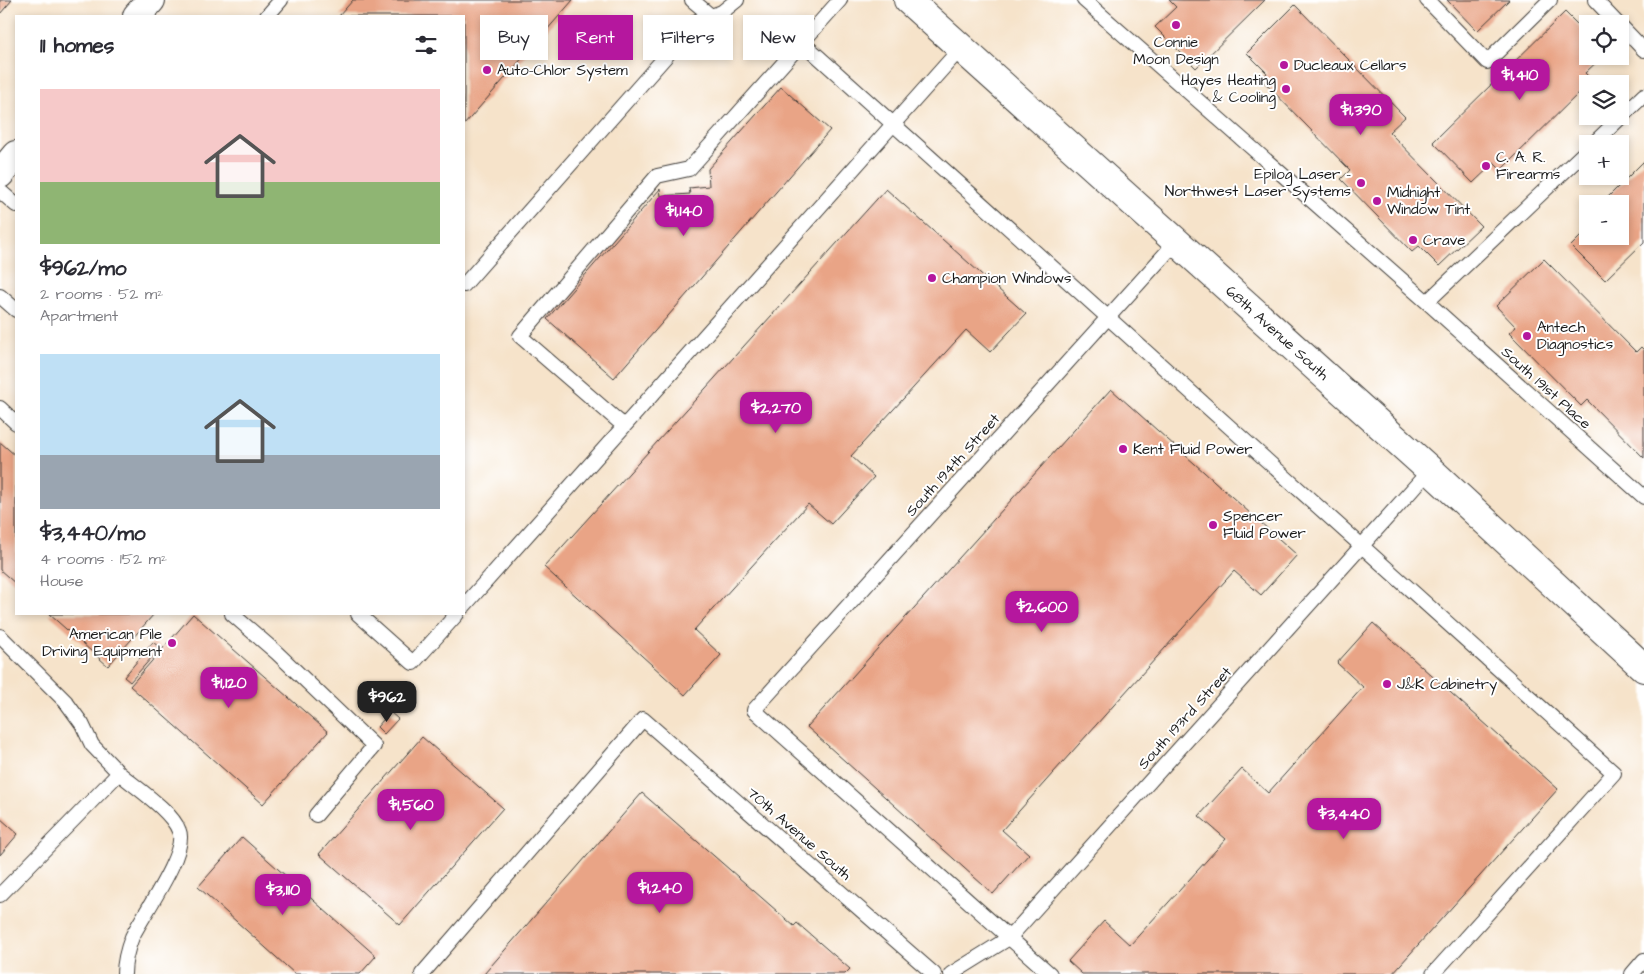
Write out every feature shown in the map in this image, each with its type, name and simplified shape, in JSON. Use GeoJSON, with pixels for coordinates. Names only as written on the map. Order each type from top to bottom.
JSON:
{"type":"FeatureCollection","features":[{"type":"Feature","properties":{"kind":"main road","name":"68th Avenue South"},"geometry":{"type":"LineString","coordinates":[[908,0],[1430,470],[1644,668]]}},
{"type":"Feature","properties":{"kind":"main road"},"geometry":{"type":"LineString","coordinates":[[0,174],[15,156]]}},
{"type":"Feature","properties":{"kind":"lane"},"geometry":{"type":"LineString","coordinates":[[268,15],[281,0]]}},
{"type":"Feature","properties":{"kind":"lane"},"geometry":{"type":"LineString","coordinates":[[692,0],[709,15]]}},
{"type":"Feature","properties":{"kind":"lane"},"geometry":{"type":"LineString","coordinates":[[713,15],[722,12],[738,0]]}},
{"type":"Feature","properties":{"kind":"lane"},"geometry":{"type":"LineString","coordinates":[[814,29],[840,0]]}},
{"type":"Feature","properties":{"kind":"lane"},"geometry":{"type":"LineString","coordinates":[[1427,0],[1487,62],[1550,0]]}},
{"type":"Feature","properties":{"kind":"lane"},"geometry":{"type":"LineString","coordinates":[[1595,0],[1610,15]]}},
{"type":"Feature","properties":{"kind":"lane","name":"South 191st Place"},"geometry":{"type":"LineString","coordinates":[[1090,2],[1644,497]]}},
{"type":"Feature","properties":{"kind":"lane"},"geometry":{"type":"LineString","coordinates":[[1629,34],[1644,50]]}},
{"type":"Feature","properties":{"kind":"lane"},"geometry":{"type":"LineString","coordinates":[[465,605],[961,48]]}},
{"type":"Feature","properties":{"kind":"lane"},"geometry":{"type":"LineString","coordinates":[[814,53],[1614,773],[1433,974]]}},
{"type":"Feature","properties":{"kind":"lane"},"geometry":{"type":"LineString","coordinates":[[465,284],[663,60]]}},
{"type":"Feature","properties":{"kind":"lane"},"geometry":{"type":"LineString","coordinates":[[624,426],[520,336],[657,176],[689,170],[786,60]]}},
{"type":"Feature","properties":{"kind":"lane"},"geometry":{"type":"LineString","coordinates":[[1602,135],[1644,95]]}},
{"type":"Feature","properties":{"kind":"lane"},"geometry":{"type":"LineString","coordinates":[[1427,302],[1579,158]]}},
{"type":"Feature","properties":{"kind":"lane"},"geometry":{"type":"LineString","coordinates":[[0,191],[15,204]]}},
{"type":"Feature","properties":{"kind":"lane","name":"South 194th Street"},"geometry":{"type":"LineString","coordinates":[[1009,938],[754,710],[1176,242]]}},
{"type":"Feature","properties":{"kind":"lane"},"geometry":{"type":"LineString","coordinates":[[0,296],[15,309]]}},
{"type":"Feature","properties":{"kind":"lane"},"geometry":{"type":"LineString","coordinates":[[0,408],[15,422]]}},
{"type":"Feature","properties":{"kind":"lane","name":"South 193rd Street"},"geometry":{"type":"LineString","coordinates":[[951,974],[1009,938],[1430,470]]}},
{"type":"Feature","properties":{"kind":"lane"},"geometry":{"type":"LineString","coordinates":[[233,615],[277,653],[374,746],[316,815]]}},
{"type":"Feature","properties":{"kind":"lane"},"geometry":{"type":"LineString","coordinates":[[359,615],[413,663],[455,615]]}},
{"type":"Feature","properties":{"kind":"lane"},"geometry":{"type":"LineString","coordinates":[[0,636],[66,702],[82,724],[92,746],[119,773],[173,820],[180,832],[178,853],[133,936],[124,958],[124,974]]}},
{"type":"Feature","properties":{"kind":"lane","name":"70th Avenue South"},"geometry":{"type":"LineString","coordinates":[[422,974],[643,719],[934,974]]}},
{"type":"Feature","properties":{"kind":"lane"},"geometry":{"type":"LineString","coordinates":[[0,895],[119,773]]}},
{"type":"Feature","properties":{"kind":"lane"},"geometry":{"type":"LineString","coordinates":[[1009,938],[1050,974]]}},
{"type":"Feature","properties":{"kind":"lane"},"geometry":{"type":"LineString","coordinates":[[1632,974],[1644,960]]}},
{"type":"Feature","properties":{"kind":"building"},"geometry":{"type":"Polygon","coordinates":[[[0,0],[12,0],[0,14],[0,0]]]}},
{"type":"Feature","properties":{"kind":"building","name":"Auto-Chlor System"},"geometry":{"type":"Polygon","coordinates":[[[353,0],[573,0],[548,29],[548,15],[480,15],[480,60],[521,60],[465,124],[465,15],[340,15],[353,0]]]}},
{"type":"Feature","properties":{"kind":"building"},"geometry":{"type":"Polygon","coordinates":[[[1169,0],[1265,0],[1196,68],[1155,27],[1176,7],[1169,0]]]}},
{"type":"Feature","properties":{"kind":"building"},"geometry":{"type":"Polygon","coordinates":[[[1447,0],[1509,0],[1477,31],[1447,0]]]}},
{"type":"Feature","properties":{"kind":"building"},"geometry":{"type":"Polygon","coordinates":[[[1295,5],[1405,117],[1389,132],[1481,226],[1439,266],[1419,246],[1412,252],[1341,179],[1350,170],[1261,79],[1267,73],[1247,53],[1295,5]]]}},
{"type":"Feature","properties":{"kind":"building"},"geometry":{"type":"Polygon","coordinates":[[[1565,12],[1579,26],[1579,65],[1593,65],[1585,73],[1587,75],[1579,75],[1579,93],[1501,170],[1494,163],[1473,183],[1433,142],[1565,12]]]}},
{"type":"Feature","properties":{"kind":"building"},"geometry":{"type":"Polygon","coordinates":[[[781,87],[830,130],[614,378],[547,319],[660,189],[661,196],[690,194],[689,188],[709,186],[708,169],[781,87]]]}},
{"type":"Feature","properties":{"kind":"building"},"geometry":{"type":"Polygon","coordinates":[[[1644,161],[1644,242],[1605,280],[1571,246],[1579,238],[1579,245],[1629,245],[1629,195],[1610,195],[1620,185],[1629,185],[1629,176],[1644,161]]]}},
{"type":"Feature","properties":{"kind":"building"},"geometry":{"type":"Polygon","coordinates":[[[886,189],[1026,314],[990,352],[966,330],[851,456],[874,477],[831,524],[808,504],[694,630],[721,655],[685,695],[544,567],[886,189]]]}},
{"type":"Feature","properties":{"kind":"building"},"geometry":{"type":"Polygon","coordinates":[[[1544,259],[1636,352],[1641,347],[1644,350],[1644,458],[1587,400],[1581,406],[1509,333],[1516,327],[1496,306],[1544,259]]]}},
{"type":"Feature","properties":{"kind":"building"},"geometry":{"type":"Polygon","coordinates":[[[1111,389],[1297,555],[1261,595],[1234,571],[1002,830],[1029,854],[993,894],[807,727],[1111,389]]]}},
{"type":"Feature","properties":{"kind":"building"},"geometry":{"type":"Polygon","coordinates":[[[0,442],[15,455],[15,583],[0,570],[0,442]]]}},
{"type":"Feature","properties":{"kind":"building"},"geometry":{"type":"Polygon","coordinates":[[[50,615],[153,615],[108,666],[50,615]]]}},
{"type":"Feature","properties":{"kind":"building"},"geometry":{"type":"Polygon","coordinates":[[[194,615],[328,732],[263,804],[130,686],[194,615]]]}},
{"type":"Feature","properties":{"kind":"building"},"geometry":{"type":"Polygon","coordinates":[[[1373,623],[1558,789],[1392,974],[1082,974],[1068,961],[1104,921],[1130,945],[1226,839],[1199,816],[1242,769],[1268,793],[1363,687],[1337,663],[1373,623]]]}},
{"type":"Feature","properties":{"kind":"building"},"geometry":{"type":"Polygon","coordinates":[[[153,642],[160,648],[130,682],[124,677],[153,642]]]}},
{"type":"Feature","properties":{"kind":"building"},"geometry":{"type":"Polygon","coordinates":[[[390,712],[398,719],[384,734],[377,727],[390,712]]]}},
{"type":"Feature","properties":{"kind":"building"},"geometry":{"type":"Polygon","coordinates":[[[422,737],[503,808],[400,925],[319,854],[422,737]]]}},
{"type":"Feature","properties":{"kind":"building"},"geometry":{"type":"Polygon","coordinates":[[[642,793],[794,926],[797,923],[850,969],[845,974],[484,974],[642,793]]]}},
{"type":"Feature","properties":{"kind":"building"},"geometry":{"type":"Polygon","coordinates":[[[0,818],[18,834],[0,855],[0,818]]]}},
{"type":"Feature","properties":{"kind":"building"},"geometry":{"type":"Polygon","coordinates":[[[242,837],[376,956],[360,974],[295,974],[198,887],[242,837]]]}},
{"type":"Feature","properties":{"kind":"place","name":"Connie Moon Design"},"geometry":{"type":"Point","coordinates":[1176,25]}},
{"type":"Feature","properties":{"kind":"place","name":"Ducleaux Cellars"},"geometry":{"type":"Point","coordinates":[1284,65]}},
{"type":"Feature","properties":{"kind":"place","name":"Auto-Chlor System"},"geometry":{"type":"Point","coordinates":[487,70]}},
{"type":"Feature","properties":{"kind":"place","name":"Hayes Heating & Cooling"},"geometry":{"type":"Point","coordinates":[1286,89]}},
{"type":"Feature","properties":{"kind":"place","name":"C. A. R. Firearms"},"geometry":{"type":"Point","coordinates":[1486,166]}},
{"type":"Feature","properties":{"kind":"place","name":"Epilog Laser - Northwest Laser Systems"},"geometry":{"type":"Point","coordinates":[1361,183]}},
{"type":"Feature","properties":{"kind":"place","name":"Midnight Window Tint"},"geometry":{"type":"Point","coordinates":[1377,201]}},
{"type":"Feature","properties":{"kind":"place","name":"Crave"},"geometry":{"type":"Point","coordinates":[1413,240]}},
{"type":"Feature","properties":{"kind":"place","name":"Champion Windows"},"geometry":{"type":"Point","coordinates":[932,278]}},
{"type":"Feature","properties":{"kind":"place","name":"Antech Diagnostics"},"geometry":{"type":"Point","coordinates":[1527,336]}},
{"type":"Feature","properties":{"kind":"place","name":"Kent Fluid Power"},"geometry":{"type":"Point","coordinates":[1123,449]}},
{"type":"Feature","properties":{"kind":"place","name":"Spencer Fluid Power"},"geometry":{"type":"Point","coordinates":[1213,525]}},
{"type":"Feature","properties":{"kind":"place","name":"American Pile Driving Equipment"},"geometry":{"type":"Point","coordinates":[172,643]}},
{"type":"Feature","properties":{"kind":"place","name":"J&K Cabinetry"},"geometry":{"type":"Point","coordinates":[1387,684]}}]}
